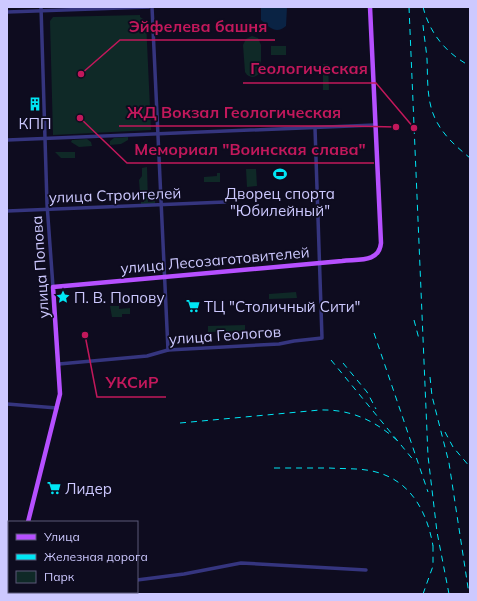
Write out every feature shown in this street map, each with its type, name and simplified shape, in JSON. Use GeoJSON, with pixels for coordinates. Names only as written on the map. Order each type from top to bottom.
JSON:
{"type":"FeatureCollection","features":[{"type":"Feature","properties":{"kind":"main road"},"geometry":{"type":"LineString","coordinates":[[370,7],[376,125]]}},
{"type":"Feature","properties":{"kind":"main road","name":"улица Лесозаготовителей"},"geometry":{"type":"LineString","coordinates":[[53,287],[371,258],[378,254],[381,243],[376,125]]}},
{"type":"Feature","properties":{"kind":"main road","name":"улица Попова"},"geometry":{"type":"LineString","coordinates":[[28,521],[57,408],[60,390],[53,287]]}},
{"type":"Feature","properties":{"kind":"street"},"geometry":{"type":"LineString","coordinates":[[7,12],[41,9],[151,7],[168,350]]}},
{"type":"Feature","properties":{"kind":"street","name":"улица Попова"},"geometry":{"type":"LineString","coordinates":[[41,9],[48,210],[53,287]]}},
{"type":"Feature","properties":{"kind":"street"},"geometry":{"type":"LineString","coordinates":[[7,140],[376,125]]}},
{"type":"Feature","properties":{"kind":"street"},"geometry":{"type":"LineString","coordinates":[[315,128],[319,263]]}},
{"type":"Feature","properties":{"kind":"street","name":"улица Строителей"},"geometry":{"type":"LineString","coordinates":[[7,211],[161,206],[225,202]]}},
{"type":"Feature","properties":{"kind":"street","name":"улица Геологов"},"geometry":{"type":"LineString","coordinates":[[59,364],[147,356],[168,350],[279,344],[322,338],[319,263]]}},
{"type":"Feature","properties":{"kind":"street"},"geometry":{"type":"LineString","coordinates":[[7,404],[57,408]]}},
{"type":"Feature","properties":{"kind":"street"},"geometry":{"type":"LineString","coordinates":[[138,580],[184,574],[241,563],[366,570]]}},
{"type":"Feature","properties":{"kind":"green space"},"geometry":{"type":"Polygon","coordinates":[[[140,15],[140,17],[146,21],[151,130],[53,135],[50,21],[53,17],[140,15]]]}},
{"type":"Feature","properties":{"kind":"green space"},"geometry":{"type":"Polygon","coordinates":[[[252,36],[258,38],[261,45],[261,72],[257,76],[251,77],[245,72],[243,45],[246,39],[252,36]]]}},
{"type":"Feature","properties":{"kind":"green space"},"geometry":{"type":"Polygon","coordinates":[[[271,46],[286,46],[286,55],[271,55],[271,46]]]}},
{"type":"Feature","properties":{"kind":"green space"},"geometry":{"type":"Polygon","coordinates":[[[323,64],[328,64],[329,90],[323,90],[323,64]]]}},
{"type":"Feature","properties":{"kind":"green space"},"geometry":{"type":"Polygon","coordinates":[[[128,137],[128,140],[121,144],[110,145],[110,141],[114,138],[128,137]]]}},
{"type":"Feature","properties":{"kind":"green space"},"geometry":{"type":"Polygon","coordinates":[[[87,139],[91,142],[92,146],[79,147],[71,142],[72,140],[87,139]]]}},
{"type":"Feature","properties":{"kind":"green space"},"geometry":{"type":"Polygon","coordinates":[[[55,152],[75,152],[75,158],[61,158],[55,152]]]}},
{"type":"Feature","properties":{"kind":"green space"},"geometry":{"type":"Polygon","coordinates":[[[147,167],[148,202],[155,201],[155,204],[141,204],[141,202],[144,202],[144,195],[140,193],[139,180],[142,176],[142,168],[147,167]]]}},
{"type":"Feature","properties":{"kind":"green space"},"geometry":{"type":"Polygon","coordinates":[[[246,169],[256,169],[257,186],[247,187],[246,169]]]}},
{"type":"Feature","properties":{"kind":"green space"},"geometry":{"type":"Polygon","coordinates":[[[217,173],[220,173],[220,182],[204,182],[204,177],[217,176],[217,173]]]}},
{"type":"Feature","properties":{"kind":"green space"},"geometry":{"type":"Polygon","coordinates":[[[296,292],[297,298],[269,299],[269,294],[296,292]]]}},
{"type":"Feature","properties":{"kind":"green space"},"geometry":{"type":"Polygon","coordinates":[[[110,306],[119,306],[119,309],[130,308],[130,314],[122,314],[122,317],[112,317],[110,306]]]}},
{"type":"Feature","properties":{"kind":"green space"},"geometry":{"type":"Polygon","coordinates":[[[245,325],[245,331],[208,332],[208,326],[245,325]]]}},
{"type":"Feature","properties":{"kind":"water"},"geometry":{"type":"Polygon","coordinates":[[[261,7],[287,7],[286,26],[282,29],[276,30],[267,25],[261,20],[261,7]]]}},
{"type":"Feature","properties":{"kind":"railway"},"geometry":{"type":"LineString","coordinates":[[409,7],[428,456],[437,532],[449,594]]}},
{"type":"Feature","properties":{"kind":"railway"},"geometry":{"type":"LineString","coordinates":[[423,7],[430,26],[440,42],[446,49],[470,66]]}},
{"type":"Feature","properties":{"kind":"railway"},"geometry":{"type":"LineString","coordinates":[[423,25],[427,59],[428,92],[431,108],[438,124],[448,138],[470,158]]}},
{"type":"Feature","properties":{"kind":"railway"},"geometry":{"type":"LineString","coordinates":[[414,320],[419,339]]}},
{"type":"Feature","properties":{"kind":"railway"},"geometry":{"type":"LineString","coordinates":[[374,333],[428,492]]}},
{"type":"Feature","properties":{"kind":"railway"},"geometry":{"type":"LineString","coordinates":[[331,360],[415,462]]}},
{"type":"Feature","properties":{"kind":"railway"},"geometry":{"type":"LineString","coordinates":[[343,363],[367,392],[376,409]]}},
{"type":"Feature","properties":{"kind":"railway"},"geometry":{"type":"LineString","coordinates":[[430,377],[432,396],[449,463],[469,594]]}},
{"type":"Feature","properties":{"kind":"railway"},"geometry":{"type":"LineString","coordinates":[[180,423],[331,410],[353,414],[372,422],[399,442]]}},
{"type":"Feature","properties":{"kind":"railway"},"geometry":{"type":"LineString","coordinates":[[445,432],[453,447],[470,467]]}},
{"type":"Feature","properties":{"kind":"railway"},"geometry":{"type":"LineString","coordinates":[[274,468],[356,469],[372,471],[385,475],[397,481],[414,498],[426,521],[433,546]]}},
{"type":"Feature","properties":{"kind":"railway"},"geometry":{"type":"LineString","coordinates":[[423,594],[433,566],[433,542]]}},
{"type":"Feature","properties":{"kind":"place","name":"Эйфелева башня"},"geometry":{"type":"Point","coordinates":[81,74]}},
{"type":"Feature","properties":{"kind":"place","name":"КПП"},"geometry":{"type":"Point","coordinates":[35,104]}},
{"type":"Feature","properties":{"kind":"place","name":"Мемориал \"Воинская слава\""},"geometry":{"type":"Point","coordinates":[80,118]}},
{"type":"Feature","properties":{"kind":"place","name":"ЖД Вокзал Геологическая"},"geometry":{"type":"Point","coordinates":[396,127]}},
{"type":"Feature","properties":{"kind":"place","name":"Геологическая"},"geometry":{"type":"Point","coordinates":[414,128]}},
{"type":"Feature","properties":{"kind":"place","name":"Дворец спорта \"Юбилейный\""},"geometry":{"type":"Point","coordinates":[280,174]}},
{"type":"Feature","properties":{"kind":"place","name":"П. В. Попову"},"geometry":{"type":"Point","coordinates":[63,297]}},
{"type":"Feature","properties":{"kind":"place","name":"ТЦ \"Столичный Сити\""},"geometry":{"type":"Point","coordinates":[193,306]}},
{"type":"Feature","properties":{"kind":"place","name":"УКСиР"},"geometry":{"type":"Point","coordinates":[85,335]}},
{"type":"Feature","properties":{"kind":"place","name":"Лидер"},"geometry":{"type":"Point","coordinates":[54,488]}}]}
